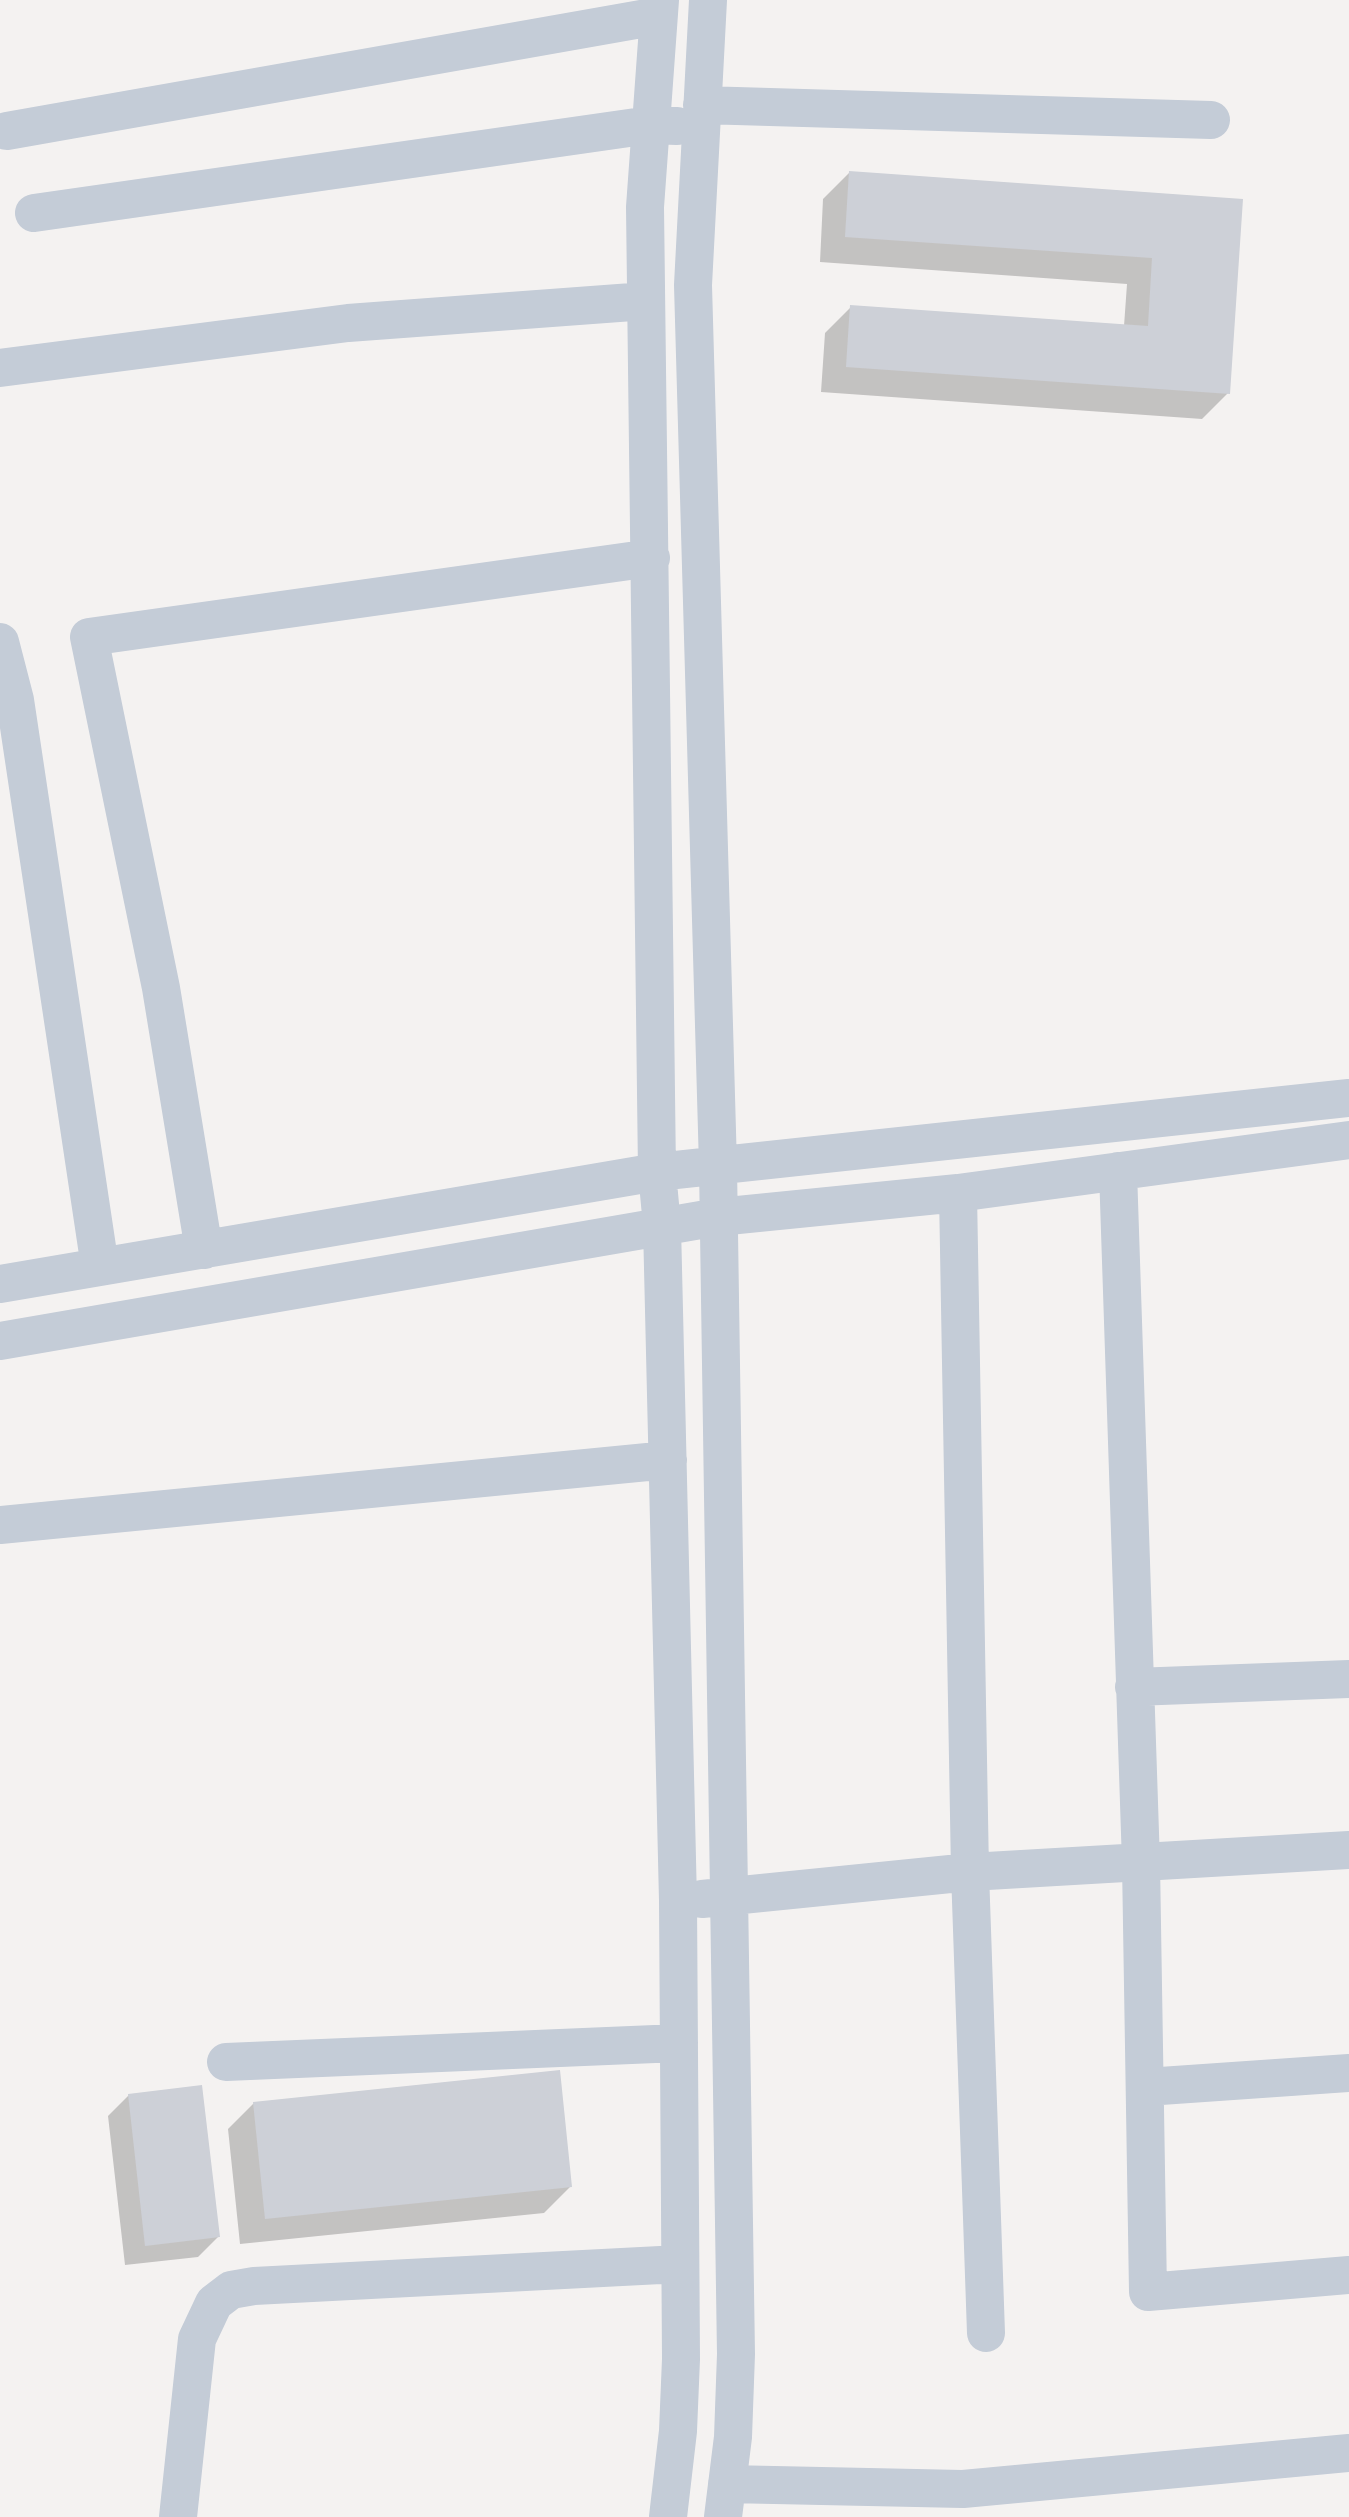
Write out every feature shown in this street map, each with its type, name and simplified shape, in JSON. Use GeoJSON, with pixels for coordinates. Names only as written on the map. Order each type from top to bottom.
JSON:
{"type":"FeatureCollection","features":[{"type":"Feature","properties":{"kind":"street"},"geometry":{"type":"LineString","coordinates":[[708,0],[693,285],[718,1166],[736,2382],[725,2500],[963,2489],[1349,2453]]}},
{"type":"Feature","properties":{"kind":"street"},"geometry":{"type":"LineString","coordinates":[[7,131],[659,8],[645,206],[657,1172],[662,1226],[678,1901],[678,2431],[668,2517]]}},
{"type":"Feature","properties":{"kind":"street"},"geometry":{"type":"LineString","coordinates":[[34,213],[702,116],[1212,120]]}},
{"type":"Feature","properties":{"kind":"street"},"geometry":{"type":"LineString","coordinates":[[0,368],[348,323],[646,301]]}},
{"type":"Feature","properties":{"kind":"street"},"geometry":{"type":"LineString","coordinates":[[204,1250],[162,988],[89,637],[651,558]]}},
{"type":"Feature","properties":{"kind":"street"},"geometry":{"type":"LineString","coordinates":[[0,642],[15,700],[100,1267]]}},
{"type":"Feature","properties":{"kind":"street"},"geometry":{"type":"LineString","coordinates":[[0,1284],[657,1172],[1349,1098]]}},
{"type":"Feature","properties":{"kind":"street"},"geometry":{"type":"LineString","coordinates":[[0,1341],[718,1217],[958,1193],[1349,1140]]}},
{"type":"Feature","properties":{"kind":"street"},"geometry":{"type":"LineString","coordinates":[[1118,1171],[1133,1687],[1141,1863],[1148,2292],[1349,2275]]}},
{"type":"Feature","properties":{"kind":"street"},"geometry":{"type":"LineString","coordinates":[[958,1193],[971,1872],[986,2333]]}},
{"type":"Feature","properties":{"kind":"street"},"geometry":{"type":"LineString","coordinates":[[0,1525],[668,1461]]}},
{"type":"Feature","properties":{"kind":"street"},"geometry":{"type":"LineString","coordinates":[[1133,1687],[1349,1679]]}},
{"type":"Feature","properties":{"kind":"street"},"geometry":{"type":"LineString","coordinates":[[678,1901],[971,1872],[1349,1850]]}},
{"type":"Feature","properties":{"kind":"street"},"geometry":{"type":"LineString","coordinates":[[226,2063],[679,2043]]}},
{"type":"Feature","properties":{"kind":"street"},"geometry":{"type":"LineString","coordinates":[[1146,2087],[1349,2073]]}},
{"type":"Feature","properties":{"kind":"street"},"geometry":{"type":"LineString","coordinates":[[178,2517],[197,2339],[214,2303],[231,2290],[254,2286],[680,2264]]}},
{"type":"Feature","properties":{"kind":"building"},"geometry":{"type":"Polygon","coordinates":[[[849,171],[1243,199],[1230,394],[846,367],[850,305],[1148,326],[1152,258],[845,237],[849,171]]]}},
{"type":"Feature","properties":{"kind":"building"},"geometry":{"type":"Polygon","coordinates":[[[560,2070],[572,2187],[265,2219],[253,2102],[560,2070]]]}},
{"type":"Feature","properties":{"kind":"building"},"geometry":{"type":"Polygon","coordinates":[[[202,2085],[220,2237],[145,2246],[128,2094],[202,2085]]]}}]}
